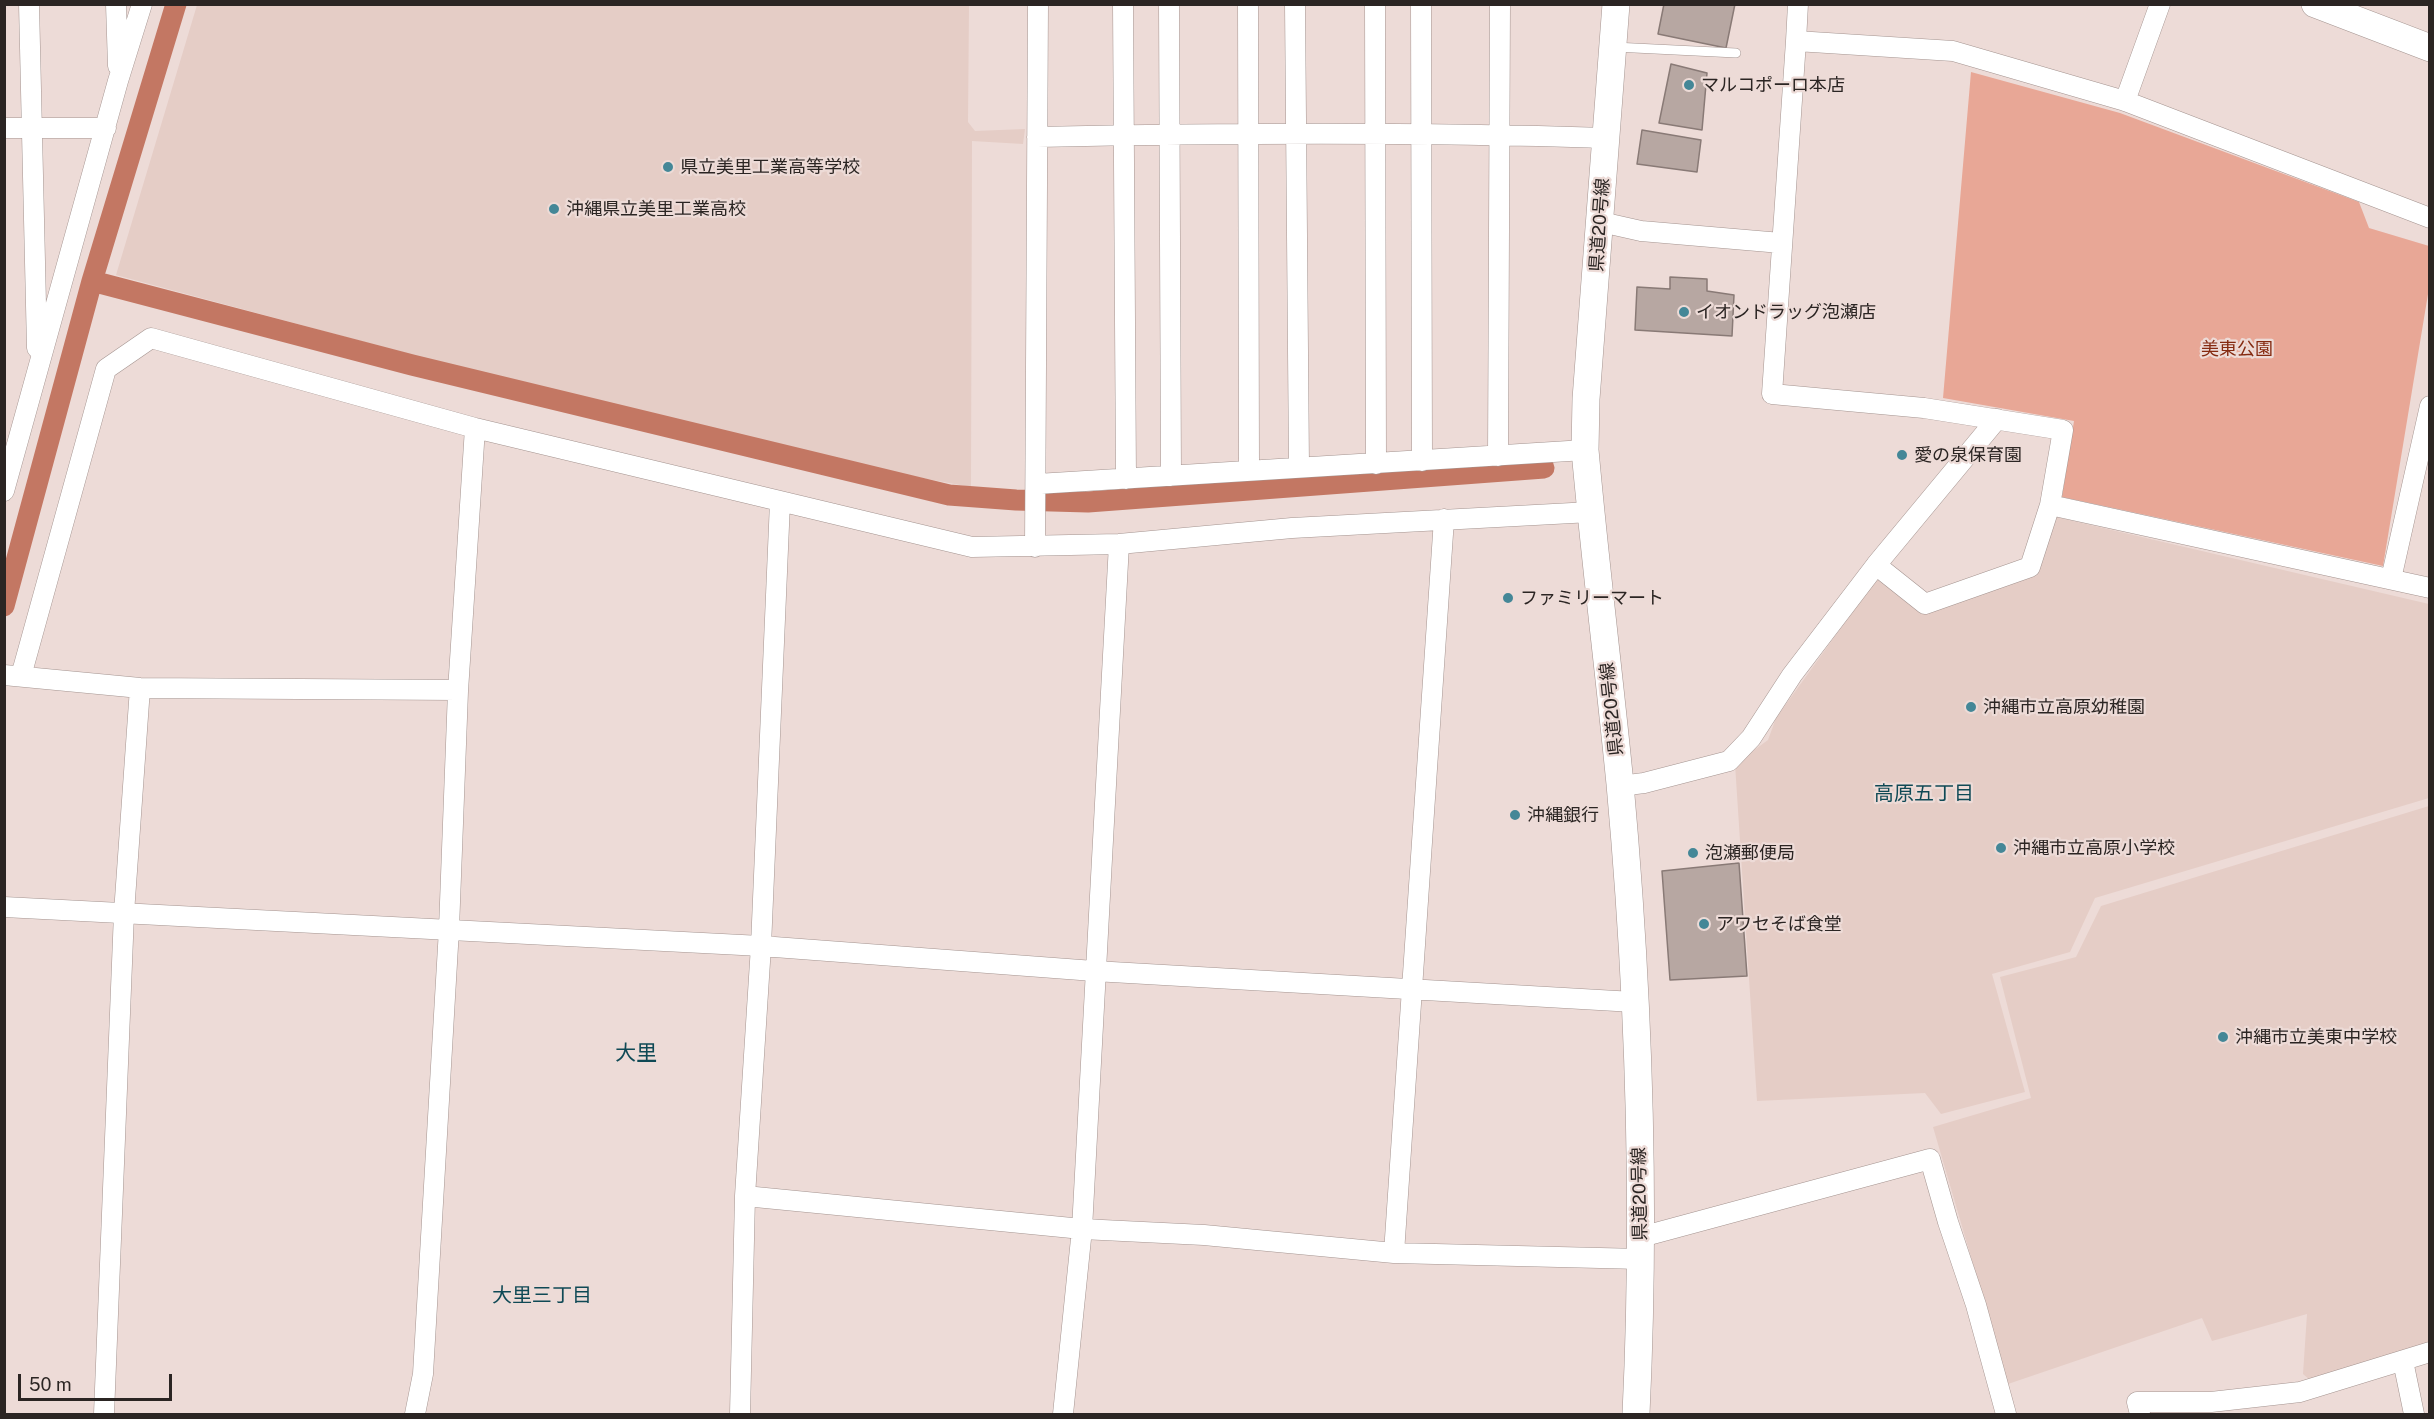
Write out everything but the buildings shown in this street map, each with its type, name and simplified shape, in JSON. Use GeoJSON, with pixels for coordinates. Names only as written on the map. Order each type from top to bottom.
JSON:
{"type":"FeatureCollection","features":[{"type":"Feature","properties":{"kind":"main road","name":"県道20号線"},"geometry":{"type":"LineString","coordinates":[[1616,4],[1586,399],[1585,450],[1620,786],[1634,1002],[1641,1248],[1636,1414]]}},
{"type":"Feature","properties":{"kind":"main road"},"geometry":{"type":"LineString","coordinates":[[2315,4],[2430,48]]}},
{"type":"Feature","properties":{"kind":"street"},"geometry":{"type":"LineString","coordinates":[[29,4],[30,128],[38,369]]}},
{"type":"Feature","properties":{"kind":"street"},"geometry":{"type":"LineString","coordinates":[[116,4],[118,81]]}},
{"type":"Feature","properties":{"kind":"street"},"geometry":{"type":"LineString","coordinates":[[4,491],[118,81],[142,4]]}},
{"type":"Feature","properties":{"kind":"street"},"geometry":{"type":"LineString","coordinates":[[1035,547],[1038,4]]}},
{"type":"Feature","properties":{"kind":"street"},"geometry":{"type":"LineString","coordinates":[[1123,4],[1126,478]]}},
{"type":"Feature","properties":{"kind":"street"},"geometry":{"type":"LineString","coordinates":[[1169,4],[1171,476]]}},
{"type":"Feature","properties":{"kind":"street"},"geometry":{"type":"LineString","coordinates":[[1248,4],[1249,471]]}},
{"type":"Feature","properties":{"kind":"street"},"geometry":{"type":"LineString","coordinates":[[1294,4],[1299,467]]}},
{"type":"Feature","properties":{"kind":"street"},"geometry":{"type":"LineString","coordinates":[[1375,4],[1376,464]]}},
{"type":"Feature","properties":{"kind":"street"},"geometry":{"type":"LineString","coordinates":[[1420,4],[1422,461]]}},
{"type":"Feature","properties":{"kind":"street"},"geometry":{"type":"LineString","coordinates":[[1498,456],[1500,4]]}},
{"type":"Feature","properties":{"kind":"street"},"geometry":{"type":"LineString","coordinates":[[1798,4],[1772,394],[1924,408],[2063,430],[2050,505],[2030,567],[1924,604],[1876,565]]}},
{"type":"Feature","properties":{"kind":"street"},"geometry":{"type":"LineString","coordinates":[[2125,101],[2160,4]]}},
{"type":"Feature","properties":{"kind":"street"},"geometry":{"type":"LineString","coordinates":[[1796,41],[1953,51],[2125,101],[2430,218]]}},
{"type":"Feature","properties":{"kind":"street"},"geometry":{"type":"LineString","coordinates":[[4,128],[106,128]]}},
{"type":"Feature","properties":{"kind":"street"},"geometry":{"type":"LineString","coordinates":[[1037,137],[1169,134],[1420,134],[1605,138]]}},
{"type":"Feature","properties":{"kind":"street"},"geometry":{"type":"LineString","coordinates":[[1601,222],[1641,231],[1781,243]]}},
{"type":"Feature","properties":{"kind":"street"},"geometry":{"type":"LineString","coordinates":[[458,690],[140,688],[13,675],[105,369],[151,338],[475,428],[972,547],[1119,544],[1292,528],[1591,512]]}},
{"type":"Feature","properties":{"kind":"street"},"geometry":{"type":"LineString","coordinates":[[2391,579],[2430,406]]}},
{"type":"Feature","properties":{"kind":"street"},"geometry":{"type":"LineString","coordinates":[[1620,786],[1644,783],[1729,761],[1751,738],[1792,675],[1876,565],[1997,419]]}},
{"type":"Feature","properties":{"kind":"street"},"geometry":{"type":"LineString","coordinates":[[415,1414],[423,1374],[448,929],[458,690],[475,428]]}},
{"type":"Feature","properties":{"kind":"street"},"geometry":{"type":"LineString","coordinates":[[1037,484],[1585,450]]}},
{"type":"Feature","properties":{"kind":"street"},"geometry":{"type":"LineString","coordinates":[[740,1414],[745,1196],[761,946],[780,502]]}},
{"type":"Feature","properties":{"kind":"street"},"geometry":{"type":"LineString","coordinates":[[2050,505],[2430,588]]}},
{"type":"Feature","properties":{"kind":"street"},"geometry":{"type":"LineString","coordinates":[[1394,1252],[1444,519]]}},
{"type":"Feature","properties":{"kind":"street"},"geometry":{"type":"LineString","coordinates":[[1063,1414],[1082,1229],[1094,971],[1119,544]]}},
{"type":"Feature","properties":{"kind":"street"},"geometry":{"type":"LineString","coordinates":[[104,1414],[124,913],[140,688]]}},
{"type":"Feature","properties":{"kind":"street"},"geometry":{"type":"LineString","coordinates":[[4,907],[761,946],[1094,971],[1634,1002]]}},
{"type":"Feature","properties":{"kind":"street"},"geometry":{"type":"LineString","coordinates":[[745,1196],[1082,1229],[1204,1235],[1394,1252],[1641,1248],[1930,1159],[1976,1305],[2006,1414]]}},
{"type":"Feature","properties":{"kind":"street"},"geometry":{"type":"LineString","coordinates":[[2140,1414],[2137,1402],[2211,1402],[2271,1406],[2300,1392],[2430,1352]]}},
{"type":"Feature","properties":{"kind":"street"},"geometry":{"type":"LineString","coordinates":[[2403,1361],[2414,1414]]}},
{"type":"Feature","properties":{"kind":"lane"},"geometry":{"type":"LineString","coordinates":[[1612,47],[1736,53]]}},
{"type":"Feature","properties":{"kind":"shaded area","name":"沖縄県立美里工業高校"},"geometry":{"type":"Polygon","coordinates":[[[197,5],[969,5],[968,122],[975,131],[1025,129],[1023,144],[972,141],[971,487],[900,474],[483,374],[116,275],[197,5]]]}},
{"type":"Feature","properties":{"kind":"shaded area","name":"沖縄市立高原小学校"},"geometry":{"type":"Polygon","coordinates":[[[2056,517],[2429,604],[2429,798],[2095,898],[2070,952],[1992,974],[2025,1092],[1941,1114],[1925,1093],[1757,1101],[1735,764],[1768,740],[1776,718],[1877,578],[1921,613],[2038,575],[2056,517]]]}},
{"type":"Feature","properties":{"kind":"shaded area","name":"沖縄市立美東中学校"},"geometry":{"type":"Polygon","coordinates":[[[2429,806],[2429,1342],[2311,1381],[2303,1374],[2307,1314],[2212,1341],[2202,1318],[2008,1384],[1933,1127],[2031,1098],[2000,977],[2076,957],[2101,906],[2429,806]]]}},
{"type":"Feature","properties":{"kind":"green space","name":"美東公園"},"geometry":{"type":"Polygon","coordinates":[[[1971,72],[2120,113],[2359,202],[2369,228],[2429,246],[2429,288],[2383,566],[2062,497],[2074,421],[1943,398],[1971,72]]]}},
{"type":"Feature","properties":{"kind":"waterway"},"geometry":{"type":"LineString","coordinates":[[4,606],[92,281],[176,4]]}},
{"type":"Feature","properties":{"kind":"waterway"},"geometry":{"type":"LineString","coordinates":[[92,281],[412,365],[949,495],[1088,502],[1544,468]]}},
{"type":"Feature","properties":{"kind":"place","name":"マルコポーロ本店"},"geometry":{"type":"Point","coordinates":[1689,85]}},
{"type":"Feature","properties":{"kind":"place","name":"県立美里工業高等学校"},"geometry":{"type":"Point","coordinates":[668,167]}},
{"type":"Feature","properties":{"kind":"place","name":"沖縄県立美里工業高校"},"geometry":{"type":"Point","coordinates":[554,209]}},
{"type":"Feature","properties":{"kind":"place","name":"イオンドラッグ泡瀬店"},"geometry":{"type":"Point","coordinates":[1684,312]}},
{"type":"Feature","properties":{"kind":"place","name":"愛の泉保育園"},"geometry":{"type":"Point","coordinates":[1902,455]}},
{"type":"Feature","properties":{"kind":"place","name":"ファミリーマート"},"geometry":{"type":"Point","coordinates":[1508,598]}},
{"type":"Feature","properties":{"kind":"place","name":"沖縄市立高原幼稚園"},"geometry":{"type":"Point","coordinates":[1971,707]}},
{"type":"Feature","properties":{"kind":"place","name":"沖縄銀行"},"geometry":{"type":"Point","coordinates":[1515,815]}},
{"type":"Feature","properties":{"kind":"place","name":"沖縄市立高原小学校"},"geometry":{"type":"Point","coordinates":[2001,848]}},
{"type":"Feature","properties":{"kind":"place","name":"泡瀬郵便局"},"geometry":{"type":"Point","coordinates":[1693,853]}},
{"type":"Feature","properties":{"kind":"place","name":"アワセそば食堂"},"geometry":{"type":"Point","coordinates":[1704,924]}},
{"type":"Feature","properties":{"kind":"place","name":"沖縄市立美東中学校"},"geometry":{"type":"Point","coordinates":[2223,1037]}},
{"type":"Feature","properties":{"kind":"district","name":"高原五丁目"},"geometry":{"type":"Point","coordinates":[1924,794]}},
{"type":"Feature","properties":{"kind":"district","name":"大里"},"geometry":{"type":"Point","coordinates":[636,1054]}},
{"type":"Feature","properties":{"kind":"district","name":"大里三丁目"},"geometry":{"type":"Point","coordinates":[542,1296]}}]}
